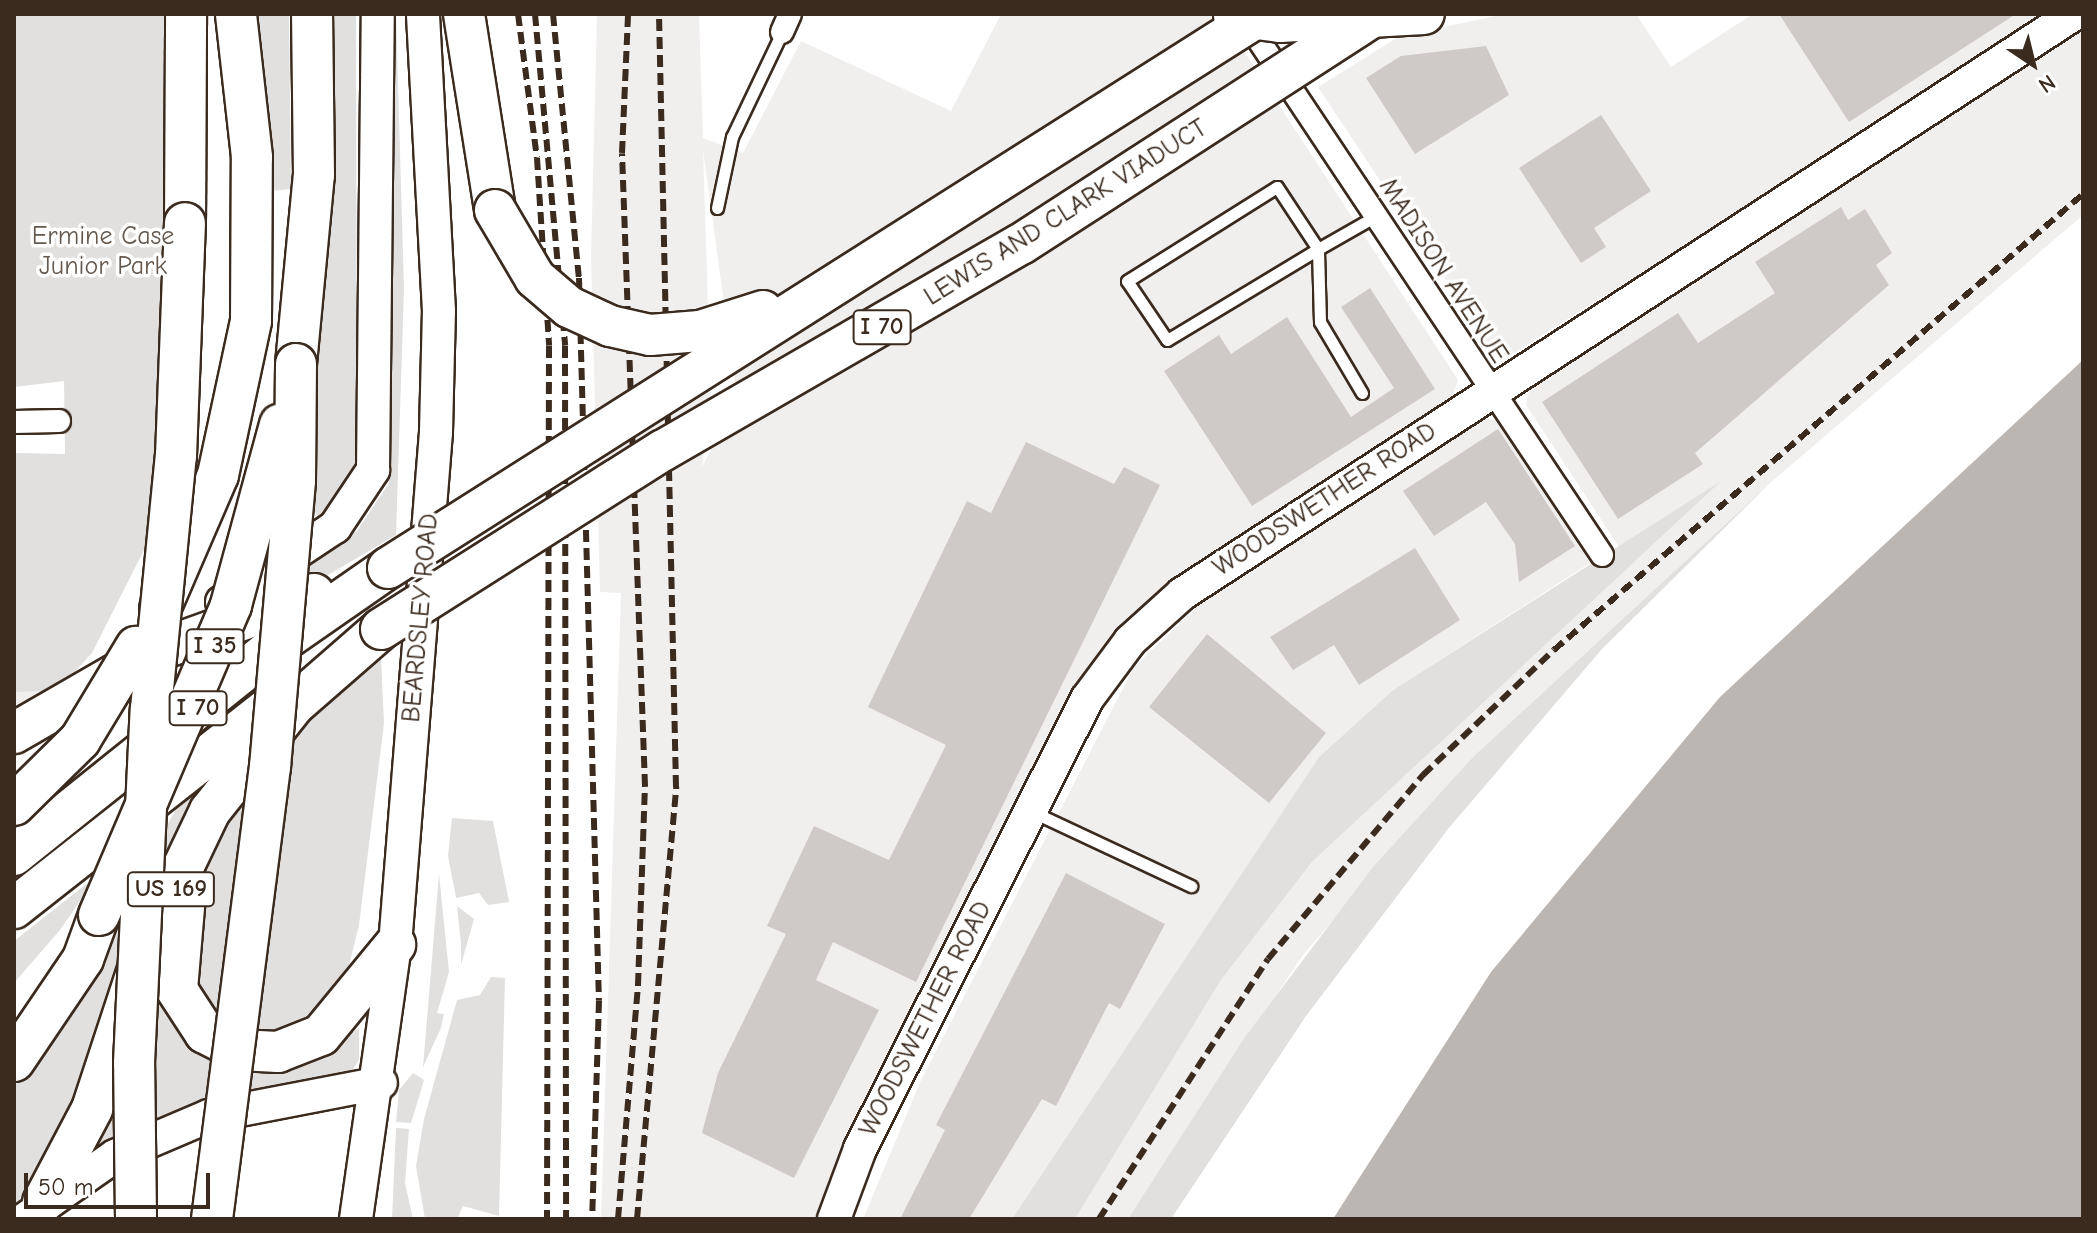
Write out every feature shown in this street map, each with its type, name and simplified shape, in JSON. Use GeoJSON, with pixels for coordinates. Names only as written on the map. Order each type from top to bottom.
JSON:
{"type":"FeatureCollection","features":[{"type":"Feature","properties":{"kind":"highway"},"geometry":{"type":"LineString","coordinates":[[136,1219],[134,1063],[150,725],[176,456],[185,223],[186,14]]}},
{"type":"Feature","properties":{"kind":"highway","name":"I 35"},"geometry":{"type":"LineString","coordinates":[[14,805],[80,740],[205,516],[251,321],[252,157],[236,14]]}},
{"type":"Feature","properties":{"kind":"highway","name":"I 35"},"geometry":{"type":"LineString","coordinates":[[14,1022],[99,915],[231,605],[296,364],[314,175],[312,14]]}},
{"type":"Feature","properties":{"kind":"highway"},"geometry":{"type":"LineString","coordinates":[[464,14],[495,210],[511,246],[569,307],[650,335],[744,319],[851,272]]}},
{"type":"Feature","properties":{"kind":"highway"},"geometry":{"type":"LineString","coordinates":[[1222,14],[1280,22],[1424,14]]}},
{"type":"Feature","properties":{"kind":"highway","name":"I 70"},"geometry":{"type":"LineString","coordinates":[[14,855],[270,650],[388,568],[1262,14]]}},
{"type":"Feature","properties":{"kind":"highway","name":"LEWIS AND CLARK VIADUCT"},"geometry":{"type":"LineString","coordinates":[[381,629],[662,451],[1021,244],[1377,14]]}},
{"type":"Feature","properties":{"kind":"highway"},"geometry":{"type":"LineString","coordinates":[[212,1219],[270,767],[295,480],[296,364]]}},
{"type":"Feature","properties":{"kind":"highway"},"geometry":{"type":"LineString","coordinates":[[14,733],[124,661],[203,630],[388,568]]}},
{"type":"Feature","properties":{"kind":"highway","name":"I 70"},"geometry":{"type":"LineString","coordinates":[[14,908],[208,751],[381,629]]}},
{"type":"Feature","properties":{"kind":"highway","name":"US 169"},"geometry":{"type":"LineString","coordinates":[[34,1210],[92,1109],[146,945],[195,839],[257,745],[381,629]]}},
{"type":"Feature","properties":{"kind":"highway"},"geometry":{"type":"LineString","coordinates":[[14,772],[124,661]]}},
{"type":"Feature","properties":{"kind":"highway"},"geometry":{"type":"LineString","coordinates":[[195,839],[174,976],[193,1020],[220,1042],[278,1052],[321,1035],[395,945]]}},
{"type":"Feature","properties":{"kind":"highway"},"geometry":{"type":"LineString","coordinates":[[14,1061],[83,959],[99,915]]}},
{"type":"Feature","properties":{"kind":"street"},"geometry":{"type":"LineString","coordinates":[[124,661],[335,527],[373,470],[378,14]]}},
{"type":"Feature","properties":{"kind":"street","name":"BEARDSLEY ROAD"},"geometry":{"type":"LineString","coordinates":[[356,1219],[381,1083],[395,945],[437,386],[423,14]]}},
{"type":"Feature","properties":{"kind":"street","name":"MADISON AVENUE"},"geometry":{"type":"LineString","coordinates":[[1241,14],[1489,394],[1602,555]]}},
{"type":"Feature","properties":{"kind":"street","name":"WOODSWETHER ROAD"},"geometry":{"type":"LineString","coordinates":[[834,1219],[860,1149],[1087,699],[1153,620],[1182,594],[2074,14]]}},
{"type":"Feature","properties":{"kind":"street"},"geometry":{"type":"LineString","coordinates":[[14,422],[59,421]]}},
{"type":"Feature","properties":{"kind":"street"},"geometry":{"type":"LineString","coordinates":[[34,1210],[115,1156],[209,1116],[381,1083]]}},
{"type":"Feature","properties":{"kind":"lane"},"geometry":{"type":"LineString","coordinates":[[717,208],[732,137],[786,23]]}},
{"type":"Feature","properties":{"kind":"lane"},"geometry":{"type":"LineString","coordinates":[[1362,393],[1320,322],[1318,249],[1277,187],[1127,281],[1167,340],[1318,249],[1374,217]]}},
{"type":"Feature","properties":{"kind":"lane"},"geometry":{"type":"LineString","coordinates":[[1031,811],[1191,886]]}},
{"type":"Feature","properties":{"kind":"shaded area"},"geometry":{"type":"Polygon","coordinates":[[[597,14],[699,14],[703,138],[743,153],[801,41],[951,111],[1001,14],[1220,14],[1458,380],[1452,396],[1197,565],[1131,624],[826,1219],[601,1219],[621,593],[600,592],[591,258],[597,14]],[[703,150],[711,397],[702,467],[737,398],[703,150]]]}},
{"type":"Feature","properties":{"kind":"shaded area"},"geometry":{"type":"Polygon","coordinates":[[[1506,14],[1636,14],[1671,67],[1753,14],[2050,14],[1508,357],[1491,348],[1318,87],[1400,36],[1506,14]]]}},
{"type":"Feature","properties":{"kind":"shaded area"},"geometry":{"type":"Polygon","coordinates":[[[2083,31],[2083,215],[1769,484],[1474,756],[1303,955],[1128,1219],[1075,1219],[1221,980],[1312,862],[1715,485],[1619,547],[1526,405],[1530,386],[2083,31]]]}},
{"type":"Feature","properties":{"kind":"shaded area"},"geometry":{"type":"Polygon","coordinates":[[[2083,360],[2083,1219],[1333,1219],[1491,972],[1720,697],[2083,360]]]}},
{"type":"Feature","properties":{"kind":"shaded area"},"geometry":{"type":"Polygon","coordinates":[[[1482,418],[1496,420],[1590,563],[1393,690],[1319,757],[1012,1219],[863,1219],[921,1080],[1134,667],[1219,586],[1482,418]]]}},
{"type":"Feature","properties":{"kind":"shaded area"},"geometry":{"type":"Polygon","coordinates":[[[14,650],[48,701],[14,723],[14,650]]]}},
{"type":"Feature","properties":{"kind":"green space","name":"Ermine Case Junior Park"},"geometry":{"type":"Polygon","coordinates":[[[14,14],[165,14],[195,247],[144,550],[92,653],[48,701],[41,691],[14,692],[14,453],[65,454],[64,381],[14,387],[14,14]]]}},
{"type":"Feature","properties":{"kind":"green space"},"geometry":{"type":"Polygon","coordinates":[[[249,14],[289,14],[291,189],[271,191],[249,14]]]}},
{"type":"Feature","properties":{"kind":"green space"},"geometry":{"type":"Polygon","coordinates":[[[330,14],[356,14],[357,473],[320,519],[305,498],[306,452],[321,304],[330,14]]]}},
{"type":"Feature","properties":{"kind":"green space"},"geometry":{"type":"Polygon","coordinates":[[[390,14],[396,14],[404,289],[396,535],[323,578],[236,609],[357,531],[389,483],[390,14]]]}},
{"type":"Feature","properties":{"kind":"green space"},"geometry":{"type":"Polygon","coordinates":[[[1721,481],[1312,862],[1221,980],[1075,1219],[1012,1219],[1319,757],[1393,690],[1721,481]]]}},
{"type":"Feature","properties":{"kind":"green space"},"geometry":{"type":"Polygon","coordinates":[[[1769,484],[1602,649],[1448,829],[1306,1016],[1171,1219],[1128,1219],[1245,1037],[1373,867],[1474,756],[1769,484]]]}},
{"type":"Feature","properties":{"kind":"green space"},"geometry":{"type":"Polygon","coordinates":[[[381,659],[384,723],[359,925],[340,1001],[279,1038],[223,1023],[197,994],[187,926],[203,853],[317,704],[381,659]]]}},
{"type":"Feature","properties":{"kind":"green space"},"geometry":{"type":"Polygon","coordinates":[[[248,737],[84,1100],[14,1210],[14,1083],[84,980],[183,796],[248,737]]]}},
{"type":"Feature","properties":{"kind":"green space"},"geometry":{"type":"Polygon","coordinates":[[[452,818],[493,821],[509,902],[488,905],[479,893],[456,898],[448,856],[452,818]]]}},
{"type":"Feature","properties":{"kind":"green space"},"geometry":{"type":"Polygon","coordinates":[[[99,874],[60,930],[14,983],[14,941],[99,874]]]}},
{"type":"Feature","properties":{"kind":"green space"},"geometry":{"type":"Polygon","coordinates":[[[439,874],[449,972],[437,1013],[444,1014],[441,1028],[423,1067],[439,874]]]}},
{"type":"Feature","properties":{"kind":"green space"},"geometry":{"type":"Polygon","coordinates":[[[457,906],[474,919],[461,965],[461,944],[457,906]]]}},
{"type":"Feature","properties":{"kind":"green space"},"geometry":{"type":"Polygon","coordinates":[[[153,957],[175,1009],[327,1050],[359,1028],[359,1060],[351,1072],[237,1093],[89,1158],[153,957]]]}},
{"type":"Feature","properties":{"kind":"green space"},"geometry":{"type":"Polygon","coordinates":[[[491,977],[505,978],[499,1216],[463,1206],[457,1219],[425,1219],[416,1166],[424,1119],[457,1000],[480,995],[491,977]]]}},
{"type":"Feature","properties":{"kind":"green space"},"geometry":{"type":"Polygon","coordinates":[[[413,1073],[424,1080],[411,1123],[396,1122],[399,1090],[413,1073]]]}},
{"type":"Feature","properties":{"kind":"green space"},"geometry":{"type":"Polygon","coordinates":[[[396,1128],[409,1129],[405,1183],[413,1219],[392,1219],[396,1128]]]}},
{"type":"Feature","properties":{"kind":"building"},"geometry":{"type":"Polygon","coordinates":[[[1779,14],[2016,14],[1849,122],[1779,14]]]}},
{"type":"Feature","properties":{"kind":"building"},"geometry":{"type":"Polygon","coordinates":[[[1486,46],[1509,95],[1415,154],[1366,78],[1401,56],[1486,46]]]}},
{"type":"Feature","properties":{"kind":"building"},"geometry":{"type":"Polygon","coordinates":[[[1601,115],[1651,191],[1594,228],[1606,247],[1581,263],[1519,168],[1601,115]]]}},
{"type":"Feature","properties":{"kind":"building"},"geometry":{"type":"Polygon","coordinates":[[[1841,207],[1848,220],[1865,209],[1892,253],[1876,265],[1889,285],[1695,453],[1703,464],[1618,519],[1542,402],[1678,313],[1698,343],[1775,293],[1755,262],[1841,207]]]}},
{"type":"Feature","properties":{"kind":"building"},"geometry":{"type":"Polygon","coordinates":[[[1370,288],[1435,389],[1252,506],[1164,371],[1219,335],[1231,354],[1287,317],[1351,417],[1394,388],[1341,307],[1370,288]]]}},
{"type":"Feature","properties":{"kind":"building"},"geometry":{"type":"Polygon","coordinates":[[[1498,429],[1575,546],[1519,582],[1515,544],[1486,502],[1434,536],[1403,491],[1498,429]]]}},
{"type":"Feature","properties":{"kind":"building"},"geometry":{"type":"Polygon","coordinates":[[[1026,442],[1114,484],[1124,467],[1160,485],[916,982],[833,942],[816,980],[879,1010],[794,1178],[702,1133],[718,1073],[786,934],[767,926],[814,826],[889,860],[946,745],[868,707],[967,501],[991,513],[1026,442]]]}},
{"type":"Feature","properties":{"kind":"building"},"geometry":{"type":"Polygon","coordinates":[[[1415,548],[1460,620],[1359,685],[1334,645],[1293,670],[1270,637],[1415,548]]]}},
{"type":"Feature","properties":{"kind":"building"},"geometry":{"type":"Polygon","coordinates":[[[1207,634],[1326,733],[1269,803],[1149,707],[1207,634]]]}},
{"type":"Feature","properties":{"kind":"building"},"geometry":{"type":"Polygon","coordinates":[[[1066,873],[1165,924],[1120,1009],[1109,1003],[1056,1106],[1042,1099],[969,1219],[900,1219],[945,1130],[936,1125],[1066,873]]]}},
{"type":"Feature","properties":{"kind":"railway"},"geometry":{"type":"LineString","coordinates":[[518,14],[537,158],[549,346],[547,1219]]}},
{"type":"Feature","properties":{"kind":"railway"},"geometry":{"type":"LineString","coordinates":[[535,14],[565,346],[566,1219]]}},
{"type":"Feature","properties":{"kind":"railway"},"geometry":{"type":"LineString","coordinates":[[553,14],[579,278],[599,1001],[592,1219]]}},
{"type":"Feature","properties":{"kind":"railway"},"geometry":{"type":"LineString","coordinates":[[618,1219],[638,985],[645,786],[622,153],[628,14]]}},
{"type":"Feature","properties":{"kind":"railway"},"geometry":{"type":"LineString","coordinates":[[637,1219],[676,787],[659,14]]}},
{"type":"Feature","properties":{"kind":"railway"},"geometry":{"type":"LineString","coordinates":[[1099,1219],[1268,959],[1423,775],[1554,650],[2083,194]]}}]}
